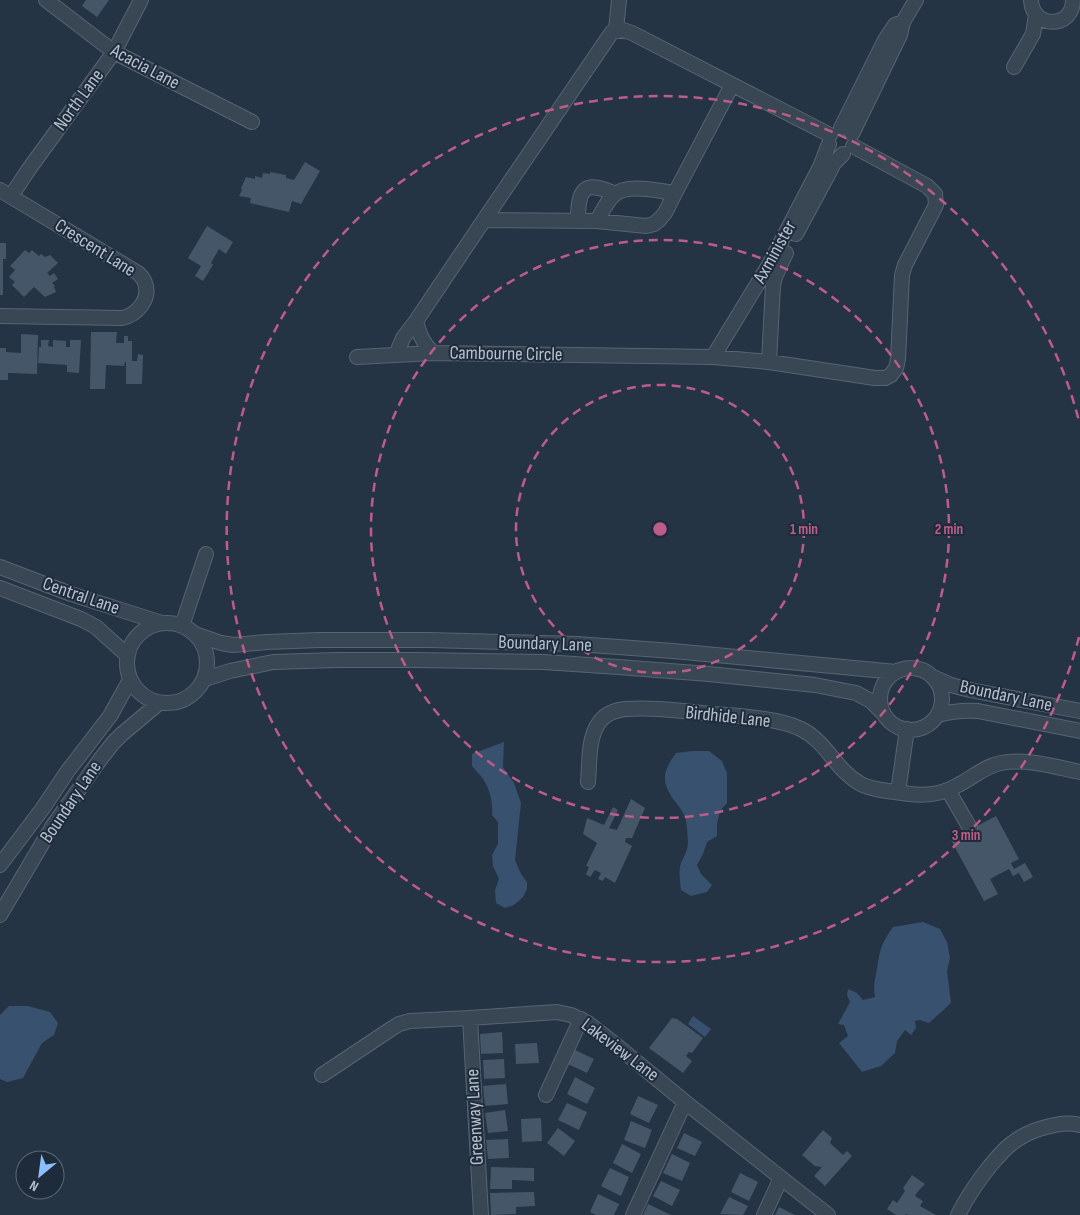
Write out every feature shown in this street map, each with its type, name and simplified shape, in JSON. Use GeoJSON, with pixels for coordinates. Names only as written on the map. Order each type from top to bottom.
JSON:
{"type":"FeatureCollection","features":[{"type":"Feature","properties":{"kind":"street","name":"Acacia Lane"},"geometry":{"type":"LineString","coordinates":[[46,0],[114,52],[252,122]]}},
{"type":"Feature","properties":{"kind":"street","name":"North Lane"},"geometry":{"type":"LineString","coordinates":[[6,193],[29,169],[114,52],[141,0]]}},
{"type":"Feature","properties":{"kind":"street"},"geometry":{"type":"LineString","coordinates":[[396,355],[403,338],[607,38],[616,30],[619,0]]}},
{"type":"Feature","properties":{"kind":"street"},"geometry":{"type":"LineString","coordinates":[[1031,6],[1046,21],[1052,22],[1068,15],[1072,10],[1073,0]]}},
{"type":"Feature","properties":{"kind":"street","name":"Axminister"},"geometry":{"type":"LineString","coordinates":[[769,362],[772,296],[775,277],[787,250],[834,163],[841,140],[885,40],[896,25],[902,22],[911,2]]}},
{"type":"Feature","properties":{"kind":"street"},"geometry":{"type":"LineString","coordinates":[[1031,6],[1033,34]]}},
{"type":"Feature","properties":{"kind":"street"},"geometry":{"type":"LineString","coordinates":[[1014,67],[1033,34],[1052,22]]}},
{"type":"Feature","properties":{"kind":"street","name":"Cambourne Circle"},"geometry":{"type":"LineString","coordinates":[[416,321],[424,344],[433,354],[713,357],[769,362],[876,378],[885,378],[892,375],[898,359],[902,275],[907,260],[933,211],[936,200],[935,194],[928,186],[632,32],[616,30]]}},
{"type":"Feature","properties":{"kind":"street"},"geometry":{"type":"LineString","coordinates":[[484,220],[597,221],[646,226],[654,224],[666,213],[674,193],[732,85]]}},
{"type":"Feature","properties":{"kind":"street","name":"Axminister"},"geometry":{"type":"LineString","coordinates":[[713,357],[769,265],[825,156],[841,140]]}},
{"type":"Feature","properties":{"kind":"street"},"geometry":{"type":"LineString","coordinates":[[578,221],[578,203],[580,195],[584,190],[592,186],[615,194]]}},
{"type":"Feature","properties":{"kind":"street"},"geometry":{"type":"LineString","coordinates":[[597,221],[608,200],[619,191],[641,189],[674,193]]}},
{"type":"Feature","properties":{"kind":"street","name":"Crescent Lane"},"geometry":{"type":"LineString","coordinates":[[0,316],[129,317],[139,308],[146,295],[146,284],[138,273],[6,193]]}},
{"type":"Feature","properties":{"kind":"street"},"geometry":{"type":"LineString","coordinates":[[357,357],[433,354]]}},
{"type":"Feature","properties":{"kind":"street"},"geometry":{"type":"LineString","coordinates":[[182,626],[206,554]]}},
{"type":"Feature","properties":{"kind":"street","name":"Central Lane"},"geometry":{"type":"LineString","coordinates":[[0,567],[71,594],[162,623]]}},
{"type":"Feature","properties":{"kind":"street","name":"Central Lane"},"geometry":{"type":"LineString","coordinates":[[0,588],[82,619],[96,628],[128,655]]}},
{"type":"Feature","properties":{"kind":"street"},"geometry":{"type":"LineString","coordinates":[[162,623],[176,624],[190,629],[200,639],[206,651],[208,665],[205,679],[198,691],[187,699],[173,704],[159,703],[147,699],[137,691],[130,680],[127,668],[128,655],[132,644],[150,626],[162,623]]}},
{"type":"Feature","properties":{"kind":"street","name":"Boundary Lane"},"geometry":{"type":"LineString","coordinates":[[195,634],[221,644],[233,645],[318,640],[440,640],[577,644],[896,672]]}},
{"type":"Feature","properties":{"kind":"street","name":"Boundary Lane"},"geometry":{"type":"LineString","coordinates":[[205,679],[230,671],[273,662],[416,660],[544,662],[708,674],[816,685],[856,693],[871,701],[884,714]]}},
{"type":"Feature","properties":{"kind":"street"},"geometry":{"type":"LineString","coordinates":[[905,668],[925,671],[939,685],[942,695],[942,706],[938,716],[931,724],[921,729],[900,728],[891,723],[884,714],[880,695],[888,678],[896,672],[905,668]]}},
{"type":"Feature","properties":{"kind":"street","name":"Boundary Lane"},"geometry":{"type":"LineString","coordinates":[[933,677],[970,690],[1080,711]]}},
{"type":"Feature","properties":{"kind":"street","name":"Boundary Lane"},"geometry":{"type":"LineString","coordinates":[[0,865],[110,716],[130,680]]}},
{"type":"Feature","properties":{"kind":"street","name":"Boundary Lane"},"geometry":{"type":"LineString","coordinates":[[0,915],[52,827],[99,761],[122,734],[159,703]]}},
{"type":"Feature","properties":{"kind":"street","name":"Birdhide Lane"},"geometry":{"type":"LineString","coordinates":[[588,782],[592,736],[602,718],[615,711],[646,709],[786,723],[800,728],[813,736],[844,771],[858,783],[871,788],[898,792],[934,795],[957,786],[980,772],[1001,763],[1027,762],[1080,772]]}},
{"type":"Feature","properties":{"kind":"street","name":"Boundary Lane"},"geometry":{"type":"LineString","coordinates":[[938,716],[955,711],[978,711],[1080,731]]}},
{"type":"Feature","properties":{"kind":"street"},"geometry":{"type":"LineString","coordinates":[[898,792],[907,729]]}},
{"type":"Feature","properties":{"kind":"street"},"geometry":{"type":"LineString","coordinates":[[948,790],[970,828]]}},
{"type":"Feature","properties":{"kind":"street","name":"Lakeview Lane"},"geometry":{"type":"LineString","coordinates":[[322,1075],[399,1024],[410,1021],[557,1012],[571,1015],[581,1019],[616,1045],[828,1215]]}},
{"type":"Feature","properties":{"kind":"street","name":"Greenway Lane"},"geometry":{"type":"LineString","coordinates":[[470,1018],[481,1215]]}},
{"type":"Feature","properties":{"kind":"street"},"geometry":{"type":"LineString","coordinates":[[546,1096],[581,1019]]}},
{"type":"Feature","properties":{"kind":"street"},"geometry":{"type":"LineString","coordinates":[[633,1215],[685,1102]]}},
{"type":"Feature","properties":{"kind":"street"},"geometry":{"type":"LineString","coordinates":[[958,1215],[976,1184],[1011,1144],[1038,1129],[1065,1123],[1080,1125]]}},
{"type":"Feature","properties":{"kind":"street"},"geometry":{"type":"LineString","coordinates":[[764,1215],[781,1178]]}},
{"type":"Feature","properties":{"kind":"water"},"geometry":{"type":"Polygon","coordinates":[[[504,742],[503,767],[514,783],[521,803],[515,860],[527,882],[527,889],[523,897],[514,905],[505,908],[496,903],[495,890],[499,879],[493,866],[492,855],[498,844],[498,822],[492,815],[488,787],[472,766],[472,754],[504,742]]]}},
{"type":"Feature","properties":{"kind":"water"},"geometry":{"type":"Polygon","coordinates":[[[709,751],[722,761],[727,773],[727,803],[720,811],[717,836],[707,842],[697,865],[701,874],[712,885],[707,892],[691,896],[681,890],[680,878],[680,866],[688,844],[686,821],[683,812],[668,790],[665,778],[671,760],[676,753],[709,751]]]}},
{"type":"Feature","properties":{"kind":"water"},"geometry":{"type":"Polygon","coordinates":[[[923,922],[940,929],[947,942],[950,958],[947,971],[951,1003],[929,1023],[920,1020],[915,1021],[916,1028],[911,1035],[905,1030],[897,1041],[895,1053],[881,1066],[862,1072],[839,1043],[848,1036],[844,1025],[838,1024],[850,1002],[847,995],[848,989],[857,993],[863,1000],[875,997],[874,983],[883,942],[893,927],[923,922]]]}},
{"type":"Feature","properties":{"kind":"water"},"geometry":{"type":"Polygon","coordinates":[[[9,1006],[28,1006],[50,1012],[58,1023],[54,1035],[42,1043],[23,1078],[7,1082],[0,1079],[0,1015],[9,1006]]]}},
{"type":"Feature","properties":{"kind":"water"},"geometry":{"type":"Polygon","coordinates":[[[693,1016],[711,1029],[705,1037],[688,1024],[693,1016]]]}},
{"type":"Feature","properties":{"kind":"building"},"geometry":{"type":"Polygon","coordinates":[[[86,0],[109,0],[97,17],[82,6],[86,0]]]}},
{"type":"Feature","properties":{"kind":"building"},"geometry":{"type":"Polygon","coordinates":[[[305,162],[320,171],[301,204],[292,201],[289,212],[250,203],[251,198],[239,196],[246,177],[255,179],[255,176],[262,178],[263,173],[270,174],[270,172],[286,175],[286,178],[294,180],[305,162]]]}},
{"type":"Feature","properties":{"kind":"building"},"geometry":{"type":"Polygon","coordinates":[[[207,226],[233,242],[226,254],[219,249],[211,263],[213,265],[203,281],[195,276],[201,266],[188,258],[207,226]]]}},
{"type":"Feature","properties":{"kind":"building"},"geometry":{"type":"Polygon","coordinates":[[[0,243],[6,243],[6,259],[3,259],[3,295],[0,295],[0,243]]]}},
{"type":"Feature","properties":{"kind":"building"},"geometry":{"type":"Polygon","coordinates":[[[25,250],[29,253],[32,250],[39,256],[41,254],[45,257],[50,255],[58,263],[47,273],[50,276],[54,273],[58,279],[52,283],[55,286],[56,292],[45,297],[34,287],[24,297],[12,285],[15,282],[9,277],[15,270],[10,266],[25,250]]]}},
{"type":"Feature","properties":{"kind":"building"},"geometry":{"type":"Polygon","coordinates":[[[91,332],[117,332],[116,343],[124,343],[124,336],[128,336],[128,341],[132,341],[132,361],[137,361],[138,354],[143,355],[142,384],[126,384],[125,362],[124,366],[106,365],[105,389],[90,389],[91,332]]]}},
{"type":"Feature","properties":{"kind":"building"},"geometry":{"type":"Polygon","coordinates":[[[21,334],[38,335],[37,374],[8,373],[8,380],[0,380],[0,348],[6,348],[6,352],[21,353],[21,334]]]}},
{"type":"Feature","properties":{"kind":"building"},"geometry":{"type":"Polygon","coordinates":[[[41,340],[49,340],[48,346],[53,347],[53,340],[66,341],[66,347],[70,347],[70,340],[81,340],[79,373],[67,372],[67,365],[38,363],[41,340]]]}},
{"type":"Feature","properties":{"kind":"building"},"geometry":{"type":"Polygon","coordinates":[[[631,799],[645,808],[632,838],[626,838],[625,842],[632,846],[615,883],[605,877],[603,881],[598,879],[601,873],[595,870],[590,877],[586,874],[589,867],[586,866],[597,843],[583,834],[587,818],[604,825],[613,807],[618,810],[609,828],[617,830],[631,799]]]}},
{"type":"Feature","properties":{"kind":"building"},"geometry":{"type":"Polygon","coordinates":[[[996,816],[1019,859],[1011,863],[1014,869],[1025,863],[1033,877],[1024,882],[1019,873],[1013,876],[1009,869],[990,879],[998,894],[984,901],[951,840],[996,816]]]}},
{"type":"Feature","properties":{"kind":"building"},"geometry":{"type":"Polygon","coordinates":[[[672,1018],[677,1019],[703,1038],[692,1053],[689,1052],[686,1056],[692,1061],[683,1073],[649,1048],[672,1018]]]}},
{"type":"Feature","properties":{"kind":"building"},"geometry":{"type":"Polygon","coordinates":[[[502,1032],[503,1053],[481,1054],[480,1034],[502,1032]]]}},
{"type":"Feature","properties":{"kind":"building"},"geometry":{"type":"Polygon","coordinates":[[[537,1043],[539,1063],[516,1064],[515,1044],[537,1043]]]}},
{"type":"Feature","properties":{"kind":"building"},"geometry":{"type":"Polygon","coordinates":[[[575,1050],[594,1059],[587,1073],[568,1064],[575,1050]]]}},
{"type":"Feature","properties":{"kind":"building"},"geometry":{"type":"Polygon","coordinates":[[[504,1059],[505,1078],[484,1079],[483,1060],[504,1059]]]}},
{"type":"Feature","properties":{"kind":"building"},"geometry":{"type":"Polygon","coordinates":[[[575,1077],[595,1088],[587,1104],[567,1094],[575,1077]]]}},
{"type":"Feature","properties":{"kind":"building"},"geometry":{"type":"Polygon","coordinates":[[[506,1084],[508,1104],[485,1106],[483,1086],[506,1084]]]}},
{"type":"Feature","properties":{"kind":"building"},"geometry":{"type":"Polygon","coordinates":[[[638,1096],[658,1105],[649,1123],[630,1114],[638,1096]]]}},
{"type":"Feature","properties":{"kind":"building"},"geometry":{"type":"Polygon","coordinates":[[[567,1103],[587,1112],[579,1130],[558,1120],[567,1103]]]}},
{"type":"Feature","properties":{"kind":"building"},"geometry":{"type":"Polygon","coordinates":[[[505,1110],[508,1131],[488,1133],[485,1113],[505,1110]]]}},
{"type":"Feature","properties":{"kind":"building"},"geometry":{"type":"Polygon","coordinates":[[[541,1118],[542,1141],[522,1142],[521,1119],[541,1118]]]}},
{"type":"Feature","properties":{"kind":"building"},"geometry":{"type":"Polygon","coordinates":[[[631,1121],[652,1130],[645,1148],[624,1140],[631,1121]]]}},
{"type":"Feature","properties":{"kind":"building"},"geometry":{"type":"Polygon","coordinates":[[[558,1128],[575,1141],[564,1156],[547,1143],[558,1128]]]}},
{"type":"Feature","properties":{"kind":"building"},"geometry":{"type":"Polygon","coordinates":[[[823,1130],[832,1138],[830,1143],[843,1155],[847,1151],[852,1156],[825,1186],[814,1176],[822,1167],[815,1166],[802,1155],[823,1130]]]}},
{"type":"Feature","properties":{"kind":"building"},"geometry":{"type":"Polygon","coordinates":[[[684,1133],[702,1142],[695,1156],[677,1148],[684,1133]]]}},
{"type":"Feature","properties":{"kind":"building"},"geometry":{"type":"Polygon","coordinates":[[[508,1139],[509,1158],[488,1159],[486,1140],[508,1139]]]}},
{"type":"Feature","properties":{"kind":"building"},"geometry":{"type":"Polygon","coordinates":[[[622,1144],[641,1154],[632,1173],[613,1163],[622,1144]]]}},
{"type":"Feature","properties":{"kind":"building"},"geometry":{"type":"Polygon","coordinates":[[[672,1154],[690,1163],[682,1181],[663,1173],[672,1154]]]}},
{"type":"Feature","properties":{"kind":"building"},"geometry":{"type":"Polygon","coordinates":[[[491,1167],[534,1168],[534,1181],[512,1180],[512,1189],[490,1189],[491,1167]]]}},
{"type":"Feature","properties":{"kind":"building"},"geometry":{"type":"Polygon","coordinates":[[[610,1168],[629,1177],[621,1196],[601,1186],[610,1168]]]}},
{"type":"Feature","properties":{"kind":"building"},"geometry":{"type":"Polygon","coordinates":[[[740,1173],[758,1182],[749,1201],[731,1192],[740,1173]]]}},
{"type":"Feature","properties":{"kind":"building"},"geometry":{"type":"Polygon","coordinates":[[[912,1175],[925,1184],[915,1196],[923,1201],[920,1206],[936,1215],[896,1215],[887,1209],[893,1200],[897,1203],[905,1191],[903,1188],[912,1175]]]}},
{"type":"Feature","properties":{"kind":"building"},"geometry":{"type":"Polygon","coordinates":[[[661,1181],[680,1190],[672,1206],[653,1196],[661,1181]]]}},
{"type":"Feature","properties":{"kind":"building"},"geometry":{"type":"Polygon","coordinates":[[[534,1192],[535,1206],[516,1207],[516,1214],[491,1215],[490,1193],[534,1192]]]}},
{"type":"Feature","properties":{"kind":"building"},"geometry":{"type":"Polygon","coordinates":[[[598,1194],[619,1204],[614,1215],[596,1215],[590,1212],[598,1194]]]}},
{"type":"Feature","properties":{"kind":"building"},"geometry":{"type":"Polygon","coordinates":[[[729,1197],[748,1206],[743,1215],[720,1214],[729,1197]]]}},
{"type":"Feature","properties":{"kind":"building"},"geometry":{"type":"Polygon","coordinates":[[[648,1204],[671,1215],[643,1215],[648,1204]]]}},
{"type":"Feature","properties":{"kind":"building"},"geometry":{"type":"Polygon","coordinates":[[[779,1207],[795,1215],[775,1215],[779,1207]]]}}]}
